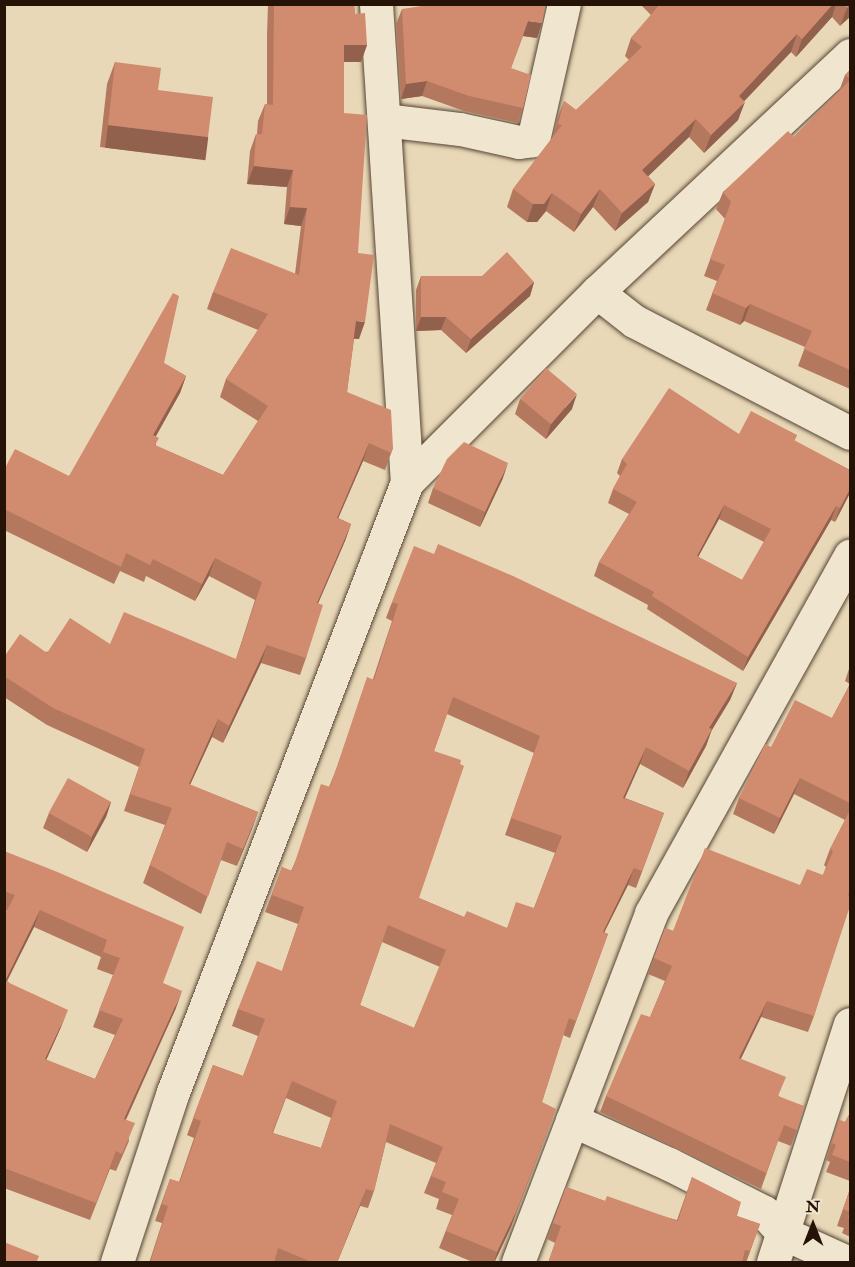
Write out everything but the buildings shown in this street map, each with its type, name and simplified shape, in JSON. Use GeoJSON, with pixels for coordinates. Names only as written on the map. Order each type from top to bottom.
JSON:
{"type":"FeatureCollection","features":[{"type":"Feature","properties":{"kind":"street"},"geometry":{"type":"LineString","coordinates":[[376,4],[407,482]]}},
{"type":"Feature","properties":{"kind":"street"},"geometry":{"type":"LineString","coordinates":[[384,120],[460,129],[519,142],[533,140],[564,4]]}},
{"type":"Feature","properties":{"kind":"street"},"geometry":{"type":"LineString","coordinates":[[117,1263],[173,1092],[407,482],[597,292],[850,55]]}},
{"type":"Feature","properties":{"kind":"street"},"geometry":{"type":"LineString","coordinates":[[597,292],[634,321],[850,433]]}},
{"type":"Feature","properties":{"kind":"street"},"geometry":{"type":"LineString","coordinates":[[518,1263],[651,913],[850,556]]}},
{"type":"Feature","properties":{"kind":"street"},"geometry":{"type":"LineString","coordinates":[[778,1248],[850,1024]]}},
{"type":"Feature","properties":{"kind":"street"},"geometry":{"type":"LineString","coordinates":[[572,1120],[669,1164],[764,1212],[778,1248]]}},
{"type":"Feature","properties":{"kind":"street"},"geometry":{"type":"LineString","coordinates":[[778,1248],[847,1263]]}}]}
